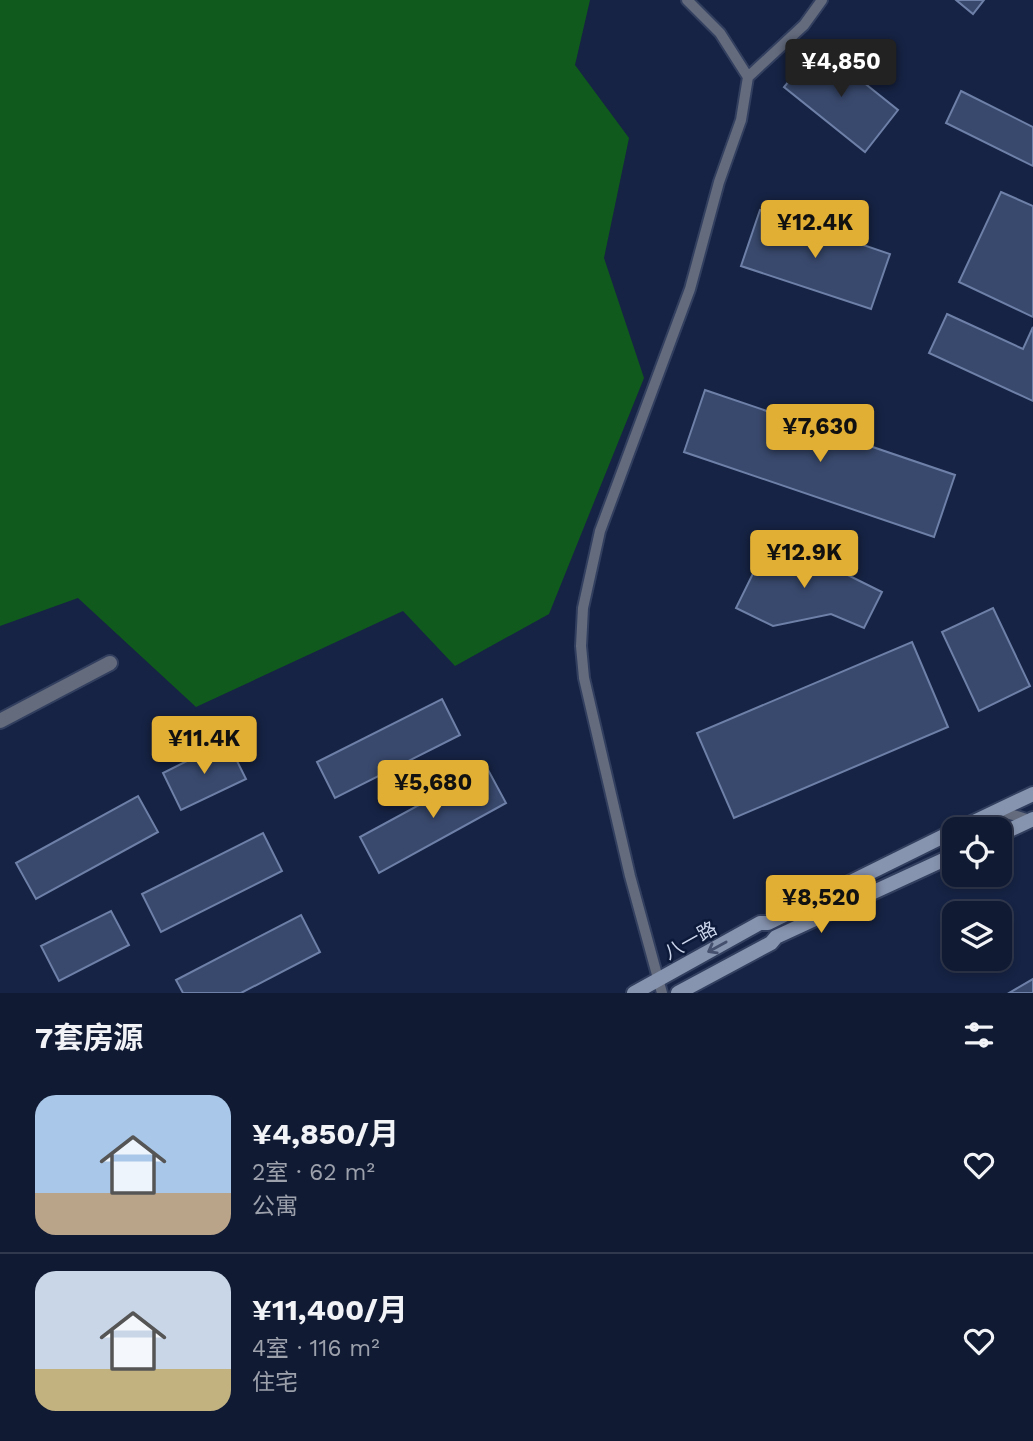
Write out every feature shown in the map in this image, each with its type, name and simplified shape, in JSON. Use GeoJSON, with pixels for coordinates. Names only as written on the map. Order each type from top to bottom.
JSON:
{"type":"FeatureCollection","features":[{"type":"Feature","properties":{"kind":"main road","name":"八一路"},"geometry":{"type":"LineString","coordinates":[[982,817],[1033,794]]}},
{"type":"Feature","properties":{"kind":"main road"},"geometry":{"type":"LineString","coordinates":[[1012,829],[1032,820]]}},
{"type":"Feature","properties":{"kind":"main road","name":"八一路"},"geometry":{"type":"LineString","coordinates":[[634,993],[661,986],[760,923],[768,923],[942,836]]}},
{"type":"Feature","properties":{"kind":"main road"},"geometry":{"type":"LineString","coordinates":[[677,993],[771,943],[776,936],[942,860]]}},
{"type":"Feature","properties":{"kind":"street"},"geometry":{"type":"LineString","coordinates":[[0,721],[110,663]]}},
{"type":"Feature","properties":{"kind":"lane"},"geometry":{"type":"LineString","coordinates":[[687,0],[720,33],[748,77]]}},
{"type":"Feature","properties":{"kind":"lane"},"geometry":{"type":"LineString","coordinates":[[661,986],[630,876],[584,678],[581,646],[583,608],[600,531],[690,289],[719,182],[741,120],[748,77],[804,24],[822,0]]}},
{"type":"Feature","properties":{"kind":"lane"},"geometry":{"type":"LineString","coordinates":[[997,810],[1032,820]]}},
{"type":"Feature","properties":{"kind":"green space"},"geometry":{"type":"Polygon","coordinates":[[[0,0],[590,0],[575,65],[629,138],[604,258],[644,378],[549,614],[455,666],[403,611],[196,707],[78,598],[0,626],[0,0]]]}},
{"type":"Feature","properties":{"kind":"building"},"geometry":{"type":"Polygon","coordinates":[[[956,0],[984,0],[973,14],[956,0]]]}},
{"type":"Feature","properties":{"kind":"building"},"geometry":{"type":"Polygon","coordinates":[[[818,46],[898,110],[865,152],[784,87],[818,46]]]}},
{"type":"Feature","properties":{"kind":"building"},"geometry":{"type":"Polygon","coordinates":[[[961,91],[1033,127],[1033,166],[946,123],[961,91]]]}},
{"type":"Feature","properties":{"kind":"building"},"geometry":{"type":"Polygon","coordinates":[[[1001,192],[1033,206],[1033,317],[959,282],[1001,192]]]}},
{"type":"Feature","properties":{"kind":"building"},"geometry":{"type":"Polygon","coordinates":[[[760,210],[890,254],[871,309],[741,266],[760,210]]]}},
{"type":"Feature","properties":{"kind":"building"},"geometry":{"type":"Polygon","coordinates":[[[947,314],[1023,349],[1033,327],[1033,401],[929,353],[947,314]]]}},
{"type":"Feature","properties":{"kind":"building"},"geometry":{"type":"Polygon","coordinates":[[[705,390],[955,475],[934,537],[684,452],[705,390]]]}},
{"type":"Feature","properties":{"kind":"building"},"geometry":{"type":"Polygon","coordinates":[[[771,537],[882,592],[864,628],[831,614],[773,626],[736,608],[771,537]]]}},
{"type":"Feature","properties":{"kind":"building"},"geometry":{"type":"Polygon","coordinates":[[[993,608],[1030,686],[979,711],[942,632],[993,608]]]}},
{"type":"Feature","properties":{"kind":"building"},"geometry":{"type":"Polygon","coordinates":[[[912,642],[948,727],[734,818],[697,733],[912,642]]]}},
{"type":"Feature","properties":{"kind":"building"},"geometry":{"type":"Polygon","coordinates":[[[442,699],[460,735],[335,798],[317,762],[442,699]]]}},
{"type":"Feature","properties":{"kind":"building"},"geometry":{"type":"Polygon","coordinates":[[[227,741],[246,779],[181,810],[163,773],[227,741]]]}},
{"type":"Feature","properties":{"kind":"building"},"geometry":{"type":"Polygon","coordinates":[[[487,768],[506,803],[379,873],[360,837],[487,768]]]}},
{"type":"Feature","properties":{"kind":"building"},"geometry":{"type":"Polygon","coordinates":[[[138,796],[158,832],[36,899],[16,863],[138,796]]]}},
{"type":"Feature","properties":{"kind":"building"},"geometry":{"type":"Polygon","coordinates":[[[263,833],[282,871],[161,932],[142,894],[263,833]]]}},
{"type":"Feature","properties":{"kind":"building"},"geometry":{"type":"Polygon","coordinates":[[[111,911],[129,945],[59,981],[41,946],[111,911]]]}},
{"type":"Feature","properties":{"kind":"building"},"geometry":{"type":"Polygon","coordinates":[[[301,915],[320,952],[241,993],[183,993],[176,980],[301,915]]]}},
{"type":"Feature","properties":{"kind":"building"},"geometry":{"type":"Polygon","coordinates":[[[1033,979],[1033,993],[1009,993],[1033,979]]]}}]}
